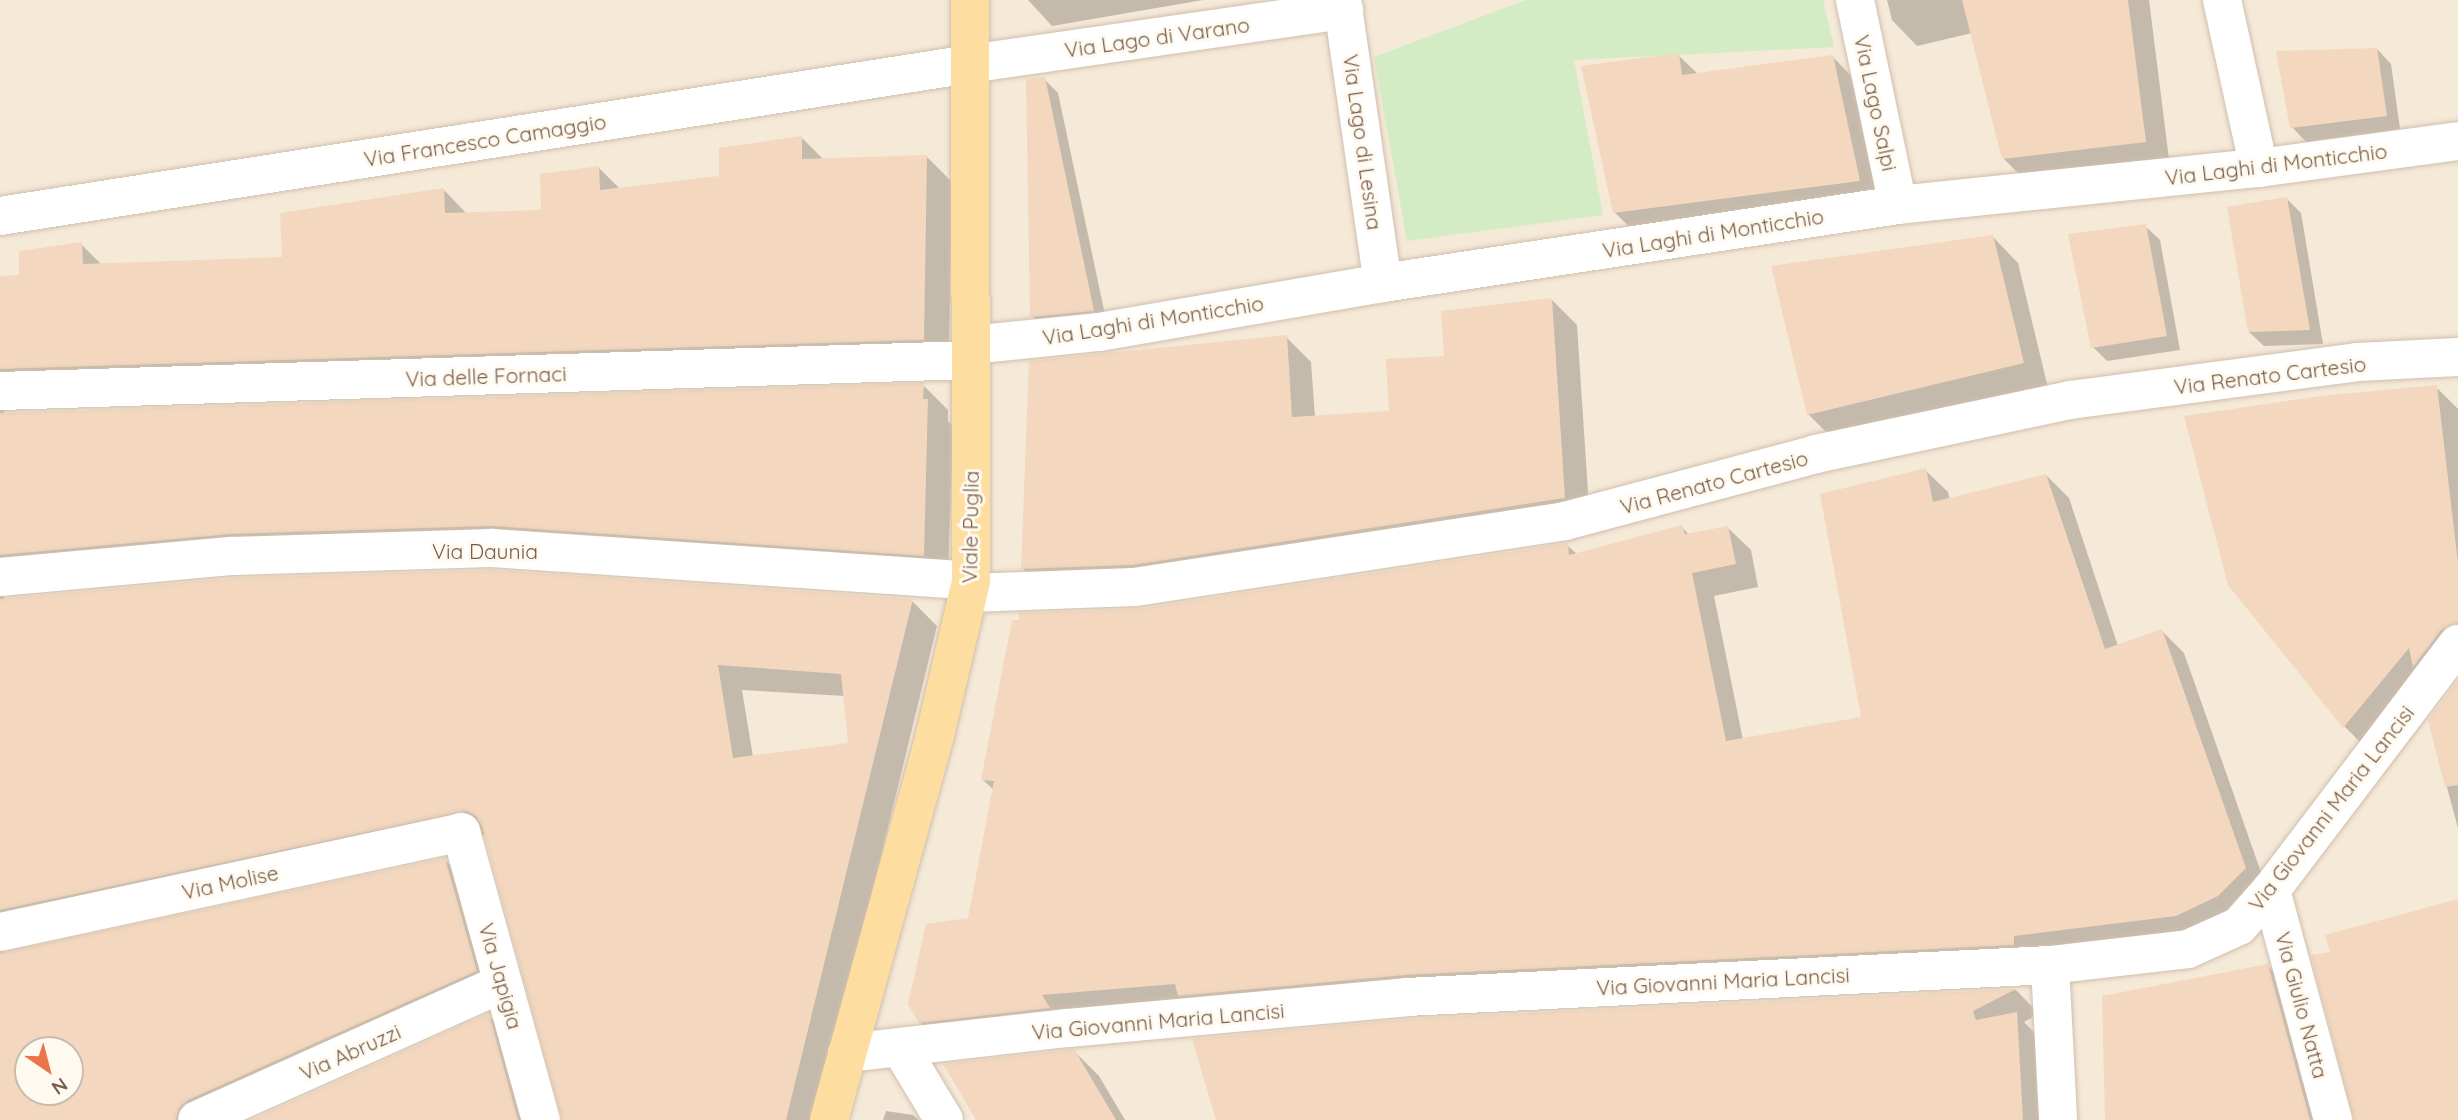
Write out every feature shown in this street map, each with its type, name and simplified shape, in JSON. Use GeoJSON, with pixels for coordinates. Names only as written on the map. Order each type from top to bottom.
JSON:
{"type":"FeatureCollection","features":[{"type":"Feature","properties":{"kind":"main road","name":"Viale Puglia"},"geometry":{"type":"LineString","coordinates":[[829,1120],[935,735],[970,587],[970,0]]}},
{"type":"Feature","properties":{"kind":"street","name":"Via Lago Salpi"},"geometry":{"type":"LineString","coordinates":[[1855,0],[1898,205]]}},
{"type":"Feature","properties":{"kind":"street"},"geometry":{"type":"LineString","coordinates":[[2222,0],[2259,168]]}},
{"type":"Feature","properties":{"kind":"street","name":"Via Lago di Varano"},"geometry":{"type":"LineString","coordinates":[[969,64],[1343,5]]}},
{"type":"Feature","properties":{"kind":"street","name":"Via Lago di Lesina"},"geometry":{"type":"LineString","coordinates":[[1343,5],[1383,283]]}},
{"type":"Feature","properties":{"kind":"street","name":"Via Francesco Camaggio"},"geometry":{"type":"LineString","coordinates":[[0,216],[969,64]]}},
{"type":"Feature","properties":{"kind":"street","name":"Via Laghi di Monticchio"},"geometry":{"type":"LineString","coordinates":[[971,353],[1383,283],[1898,205],[2259,168],[2458,141]]}},
{"type":"Feature","properties":{"kind":"street","name":"Via delle Fornaci"},"geometry":{"type":"LineString","coordinates":[[0,391],[971,353]]}},
{"type":"Feature","properties":{"kind":"street","name":"Via Renato Cartesio"},"geometry":{"type":"LineString","coordinates":[[970,587],[1135,586],[1565,522],[1816,454],[2070,400],[2357,362],[2458,358]]}},
{"type":"Feature","properties":{"kind":"street","name":"Via Daunia"},"geometry":{"type":"LineString","coordinates":[[0,577],[233,556],[376,554],[492,548],[970,587]]}},
{"type":"Feature","properties":{"kind":"street","name":"Via Giovanni Maria Lancisi"},"geometry":{"type":"LineString","coordinates":[[847,1053],[1407,998],[2050,965],[2188,949],[2239,926],[2271,890],[2458,644]]}},
{"type":"Feature","properties":{"kind":"street","name":"Via Molise"},"geometry":{"type":"LineString","coordinates":[[0,932],[461,832]]}},
{"type":"Feature","properties":{"kind":"street","name":"Via Japigia"},"geometry":{"type":"LineString","coordinates":[[461,832],[541,1120]]}},
{"type":"Feature","properties":{"kind":"street","name":"Via Giulio Natta"},"geometry":{"type":"LineString","coordinates":[[2271,890],[2333,1120]]}},
{"type":"Feature","properties":{"kind":"street"},"geometry":{"type":"LineString","coordinates":[[2050,965],[2058,1120]]}},
{"type":"Feature","properties":{"kind":"street","name":"Via Abruzzi"},"geometry":{"type":"LineString","coordinates":[[197,1120],[503,983]]}},
{"type":"Feature","properties":{"kind":"street"},"geometry":{"type":"LineString","coordinates":[[900,1047],[944,1120]]}},
{"type":"Feature","properties":{"kind":"shaded area"},"geometry":{"type":"Polygon","coordinates":[[[0,0],[2458,0],[2458,1120],[0,1120],[0,0]]]}},
{"type":"Feature","properties":{"kind":"green space"},"geometry":{"type":"Polygon","coordinates":[[[1526,0],[1823,0],[1834,47],[1574,60],[1603,215],[1407,241],[1374,57],[1526,0]]]}},
{"type":"Feature","properties":{"kind":"building"},"geometry":{"type":"Polygon","coordinates":[[[1962,0],[2128,0],[2146,142],[2002,159],[1962,0]]]}},
{"type":"Feature","properties":{"kind":"building"},"geometry":{"type":"Polygon","coordinates":[[[2377,48],[2387,116],[2290,128],[2276,51],[2377,48]]]}},
{"type":"Feature","properties":{"kind":"building"},"geometry":{"type":"Polygon","coordinates":[[[1679,53],[1682,75],[1833,55],[1860,181],[1613,213],[1581,66],[1679,53]]]}},
{"type":"Feature","properties":{"kind":"building"},"geometry":{"type":"Polygon","coordinates":[[[1045,77],[1094,311],[1030,317],[1026,79],[1045,77]]]}},
{"type":"Feature","properties":{"kind":"building"},"geometry":{"type":"Polygon","coordinates":[[[802,136],[802,159],[927,155],[924,340],[0,369],[0,276],[19,275],[19,251],[82,242],[83,264],[282,257],[280,213],[444,188],[445,213],[541,210],[540,174],[599,166],[600,190],[719,176],[719,148],[802,136]]]}},
{"type":"Feature","properties":{"kind":"building"},"geometry":{"type":"Polygon","coordinates":[[[2287,197],[2310,330],[2248,332],[2227,207],[2287,197]]]}},
{"type":"Feature","properties":{"kind":"building"},"geometry":{"type":"Polygon","coordinates":[[[2146,224],[2167,336],[2091,348],[2068,234],[2146,224]]]}},
{"type":"Feature","properties":{"kind":"building"},"geometry":{"type":"Polygon","coordinates":[[[1993,235],[2024,363],[1807,415],[1771,266],[1993,235]]]}},
{"type":"Feature","properties":{"kind":"building"},"geometry":{"type":"Polygon","coordinates":[[[1552,298],[1565,498],[1133,565],[1021,569],[1029,361],[1287,335],[1292,417],[1389,411],[1386,359],[1444,356],[1441,311],[1552,298]]]}},
{"type":"Feature","properties":{"kind":"building"},"geometry":{"type":"Polygon","coordinates":[[[924,383],[923,399],[928,399],[924,556],[491,526],[231,534],[0,555],[0,413],[924,383]]]}},
{"type":"Feature","properties":{"kind":"building"},"geometry":{"type":"Polygon","coordinates":[[[2437,385],[2458,563],[2458,623],[2441,630],[2413,667],[2409,648],[2343,728],[2228,585],[2184,416],[2321,396],[2437,385]]]}},
{"type":"Feature","properties":{"kind":"building"},"geometry":{"type":"Polygon","coordinates":[[[1926,468],[1933,502],[2046,474],[2105,649],[2162,629],[2246,868],[2218,896],[2176,916],[2014,936],[2014,945],[1406,975],[1178,996],[1175,984],[1042,995],[1050,1008],[919,1023],[908,1004],[926,924],[968,918],[994,781],[981,780],[1012,620],[1019,620],[1019,613],[1138,609],[1568,543],[1569,555],[1682,525],[1685,534],[1728,526],[1736,564],[1692,573],[1726,741],[1861,717],[1820,494],[1926,468]]]}},
{"type":"Feature","properties":{"kind":"building"},"geometry":{"type":"Polygon","coordinates":[[[492,570],[913,599],[786,1120],[562,1120],[482,826],[476,816],[467,811],[0,910],[0,599],[234,578],[492,570]],[[718,665],[733,758],[848,743],[841,674],[718,665]]]}},
{"type":"Feature","properties":{"kind":"building"},"geometry":{"type":"Polygon","coordinates":[[[2458,680],[2458,785],[2445,787],[2428,720],[2458,680]]]}},
{"type":"Feature","properties":{"kind":"building"},"geometry":{"type":"Polygon","coordinates":[[[445,858],[477,971],[188,1100],[179,1108],[176,1120],[0,1120],[0,953],[445,858]]]}},
{"type":"Feature","properties":{"kind":"building"},"geometry":{"type":"Polygon","coordinates":[[[2458,899],[2458,1120],[2354,1120],[2311,955],[2330,952],[2325,935],[2458,899]]]}},
{"type":"Feature","properties":{"kind":"building"},"geometry":{"type":"Polygon","coordinates":[[[2268,964],[2310,1120],[2105,1120],[2102,996],[2268,964]]]}},
{"type":"Feature","properties":{"kind":"building"},"geometry":{"type":"Polygon","coordinates":[[[2016,989],[1973,1011],[1976,1020],[2017,1012],[2023,1120],[1216,1120],[1192,1039],[1409,1019],[2016,989]]]}},
{"type":"Feature","properties":{"kind":"building"},"geometry":{"type":"Polygon","coordinates":[[[489,1013],[518,1120],[251,1120],[489,1013]]]}},
{"type":"Feature","properties":{"kind":"building"},"geometry":{"type":"Polygon","coordinates":[[[1074,1049],[1116,1120],[976,1120],[943,1064],[1074,1049]]]}}]}
